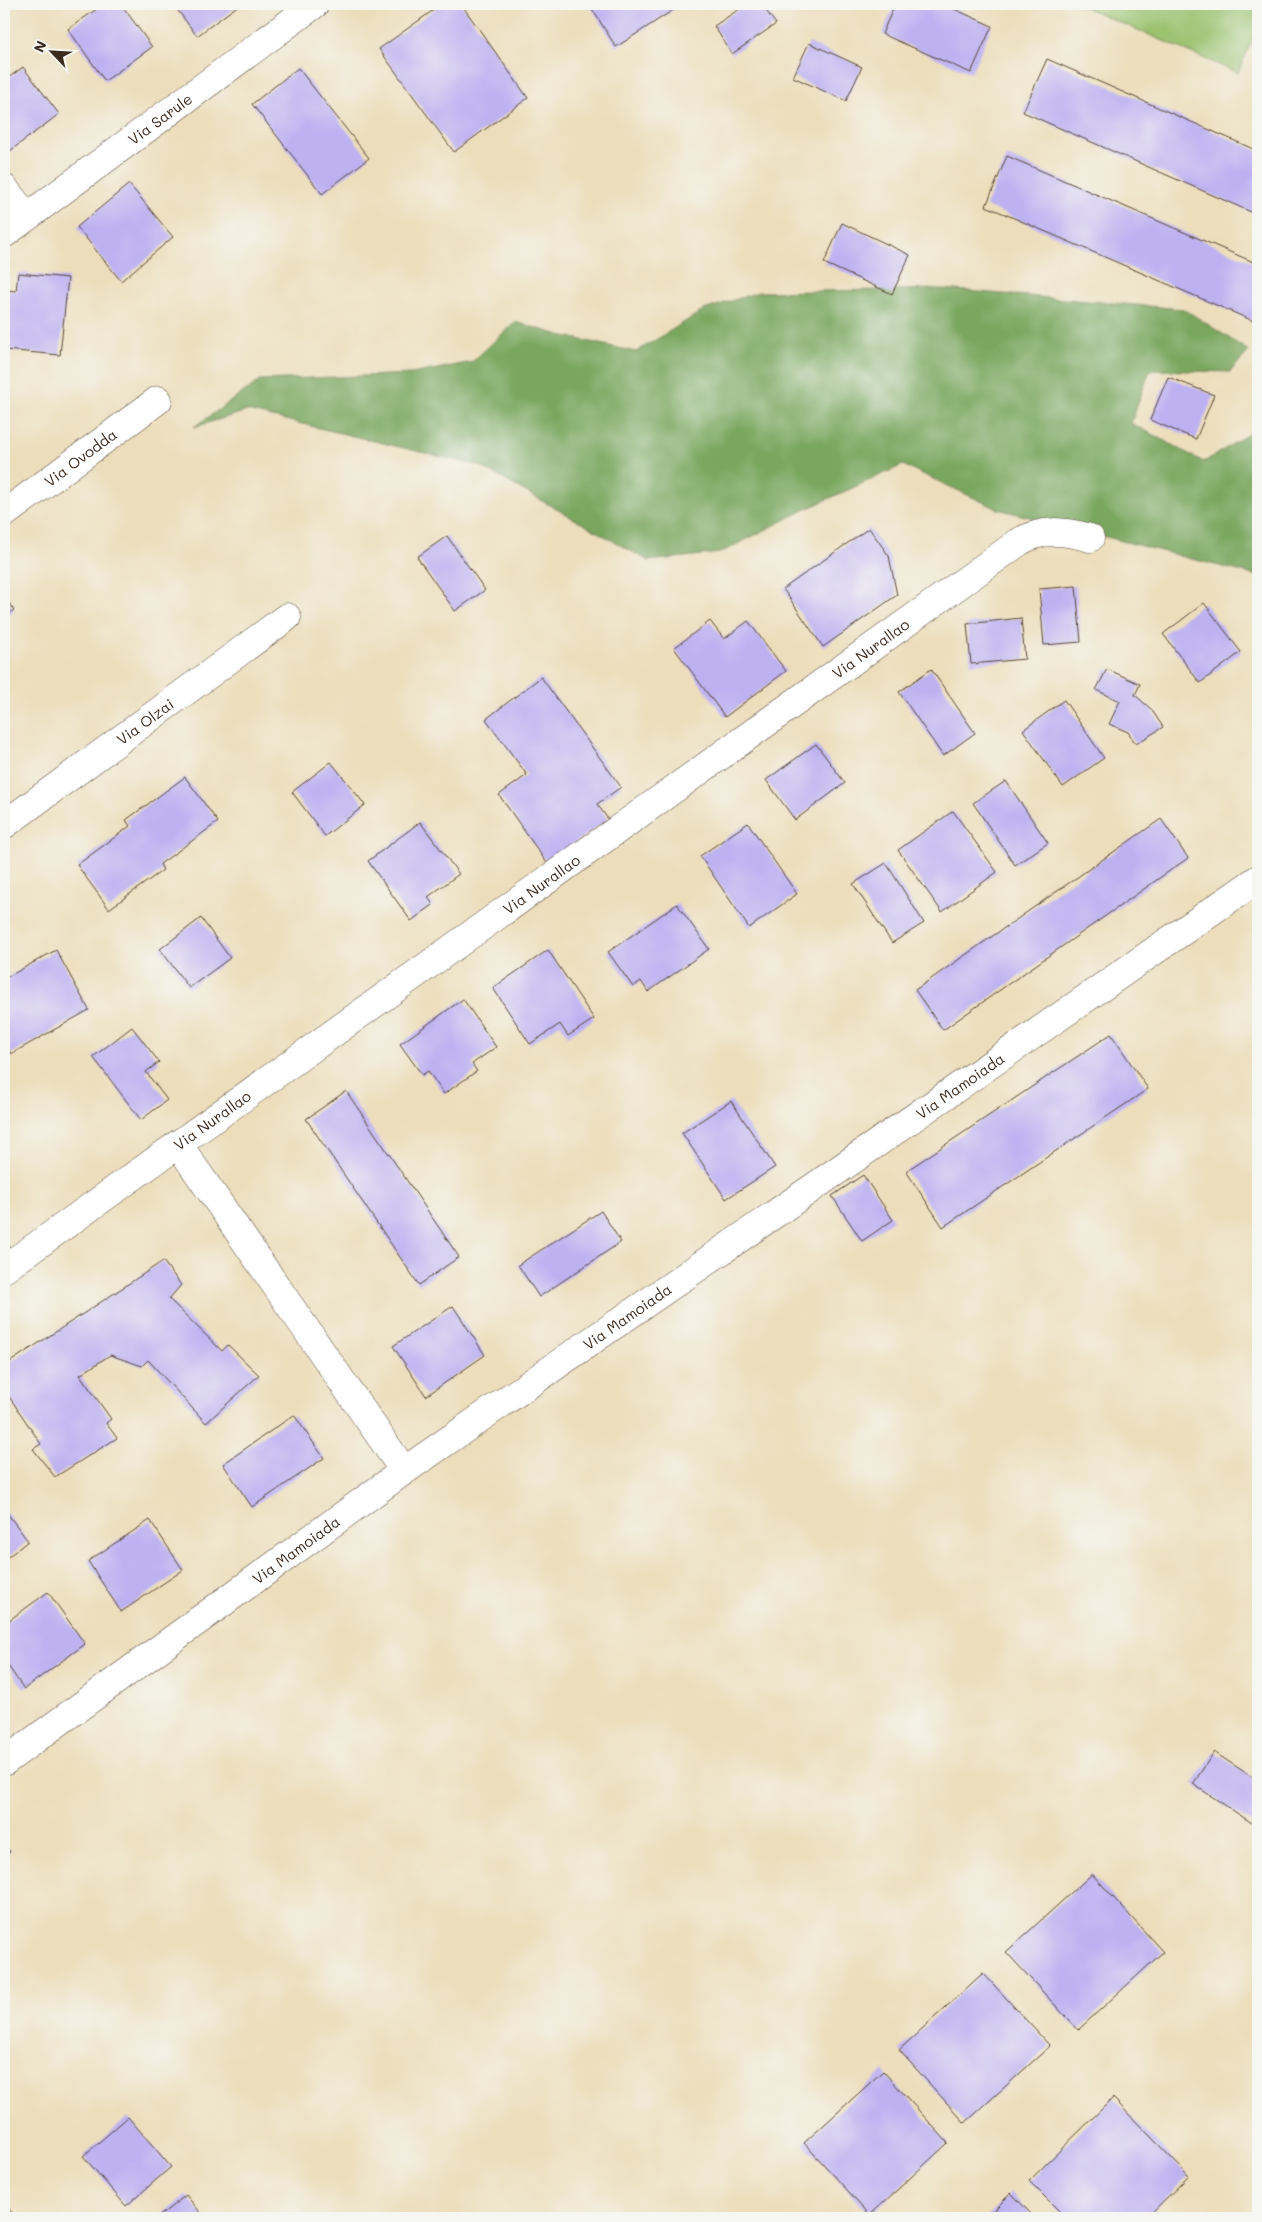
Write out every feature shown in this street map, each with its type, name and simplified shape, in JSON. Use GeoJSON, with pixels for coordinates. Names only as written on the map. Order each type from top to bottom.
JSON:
{"type":"FeatureCollection","features":[{"type":"Feature","properties":{"kind":"street","name":"Via Sarule"},"geometry":{"type":"LineString","coordinates":[[4,234],[315,4]]}},
{"type":"Feature","properties":{"kind":"street"},"geometry":{"type":"LineString","coordinates":[[4,188],[27,217]]}},
{"type":"Feature","properties":{"kind":"street","name":"Via Ovodda"},"geometry":{"type":"LineString","coordinates":[[4,514],[158,400]]}},
{"type":"Feature","properties":{"kind":"street","name":"Via Nurallao"},"geometry":{"type":"LineString","coordinates":[[4,1269],[1019,542],[1039,533],[1053,531],[1090,538]]}},
{"type":"Feature","properties":{"kind":"street","name":"Via Olzai"},"geometry":{"type":"LineString","coordinates":[[4,825],[287,617]]}},
{"type":"Feature","properties":{"kind":"street","name":"Via Mamoiada"},"geometry":{"type":"LineString","coordinates":[[4,1762],[404,1471],[1258,879]]}},
{"type":"Feature","properties":{"kind":"street"},"geometry":{"type":"LineString","coordinates":[[178,1144],[404,1471]]}},
{"type":"Feature","properties":{"kind":"green space"},"geometry":{"type":"Polygon","coordinates":[[[1077,4],[1258,4],[1258,26],[1238,73],[1077,4]]]}},
{"type":"Feature","properties":{"kind":"green space"},"geometry":{"type":"Polygon","coordinates":[[[943,289],[1184,309],[1249,351],[1230,372],[1150,370],[1131,423],[1204,462],[1258,428],[1258,576],[998,509],[903,465],[806,509],[720,553],[649,561],[480,466],[247,411],[194,427],[261,380],[412,374],[472,362],[515,322],[560,335],[636,352],[704,310],[758,292],[943,289]]]}},
{"type":"Feature","properties":{"kind":"building"},"geometry":{"type":"Polygon","coordinates":[[[104,4],[121,4],[152,47],[105,81],[68,29],[104,4]]]}},
{"type":"Feature","properties":{"kind":"building"},"geometry":{"type":"Polygon","coordinates":[[[173,4],[240,4],[197,36],[173,4]]]}},
{"type":"Feature","properties":{"kind":"building"},"geometry":{"type":"Polygon","coordinates":[[[442,4],[461,4],[528,98],[454,152],[379,49],[442,4]]]}},
{"type":"Feature","properties":{"kind":"building"},"geometry":{"type":"Polygon","coordinates":[[[589,4],[676,4],[678,7],[616,47],[589,4]]]}},
{"type":"Feature","properties":{"kind":"building"},"geometry":{"type":"Polygon","coordinates":[[[747,4],[761,4],[776,24],[732,54],[714,26],[747,4]]]}},
{"type":"Feature","properties":{"kind":"building"},"geometry":{"type":"Polygon","coordinates":[[[895,4],[943,4],[992,26],[971,73],[882,34],[895,4]]]}},
{"type":"Feature","properties":{"kind":"building"},"geometry":{"type":"Polygon","coordinates":[[[809,43],[862,67],[846,101],[793,77],[809,43]]]}},
{"type":"Feature","properties":{"kind":"building"},"geometry":{"type":"Polygon","coordinates":[[[1047,59],[1258,151],[1258,215],[1023,112],[1047,59]]]}},
{"type":"Feature","properties":{"kind":"building"},"geometry":{"type":"Polygon","coordinates":[[[23,67],[59,114],[10,151],[4,143],[4,81],[23,67]]]}},
{"type":"Feature","properties":{"kind":"building"},"geometry":{"type":"Polygon","coordinates":[[[298,68],[369,158],[322,194],[252,104],[298,68]]]}},
{"type":"Feature","properties":{"kind":"building"},"geometry":{"type":"Polygon","coordinates":[[[1007,156],[1258,264],[1258,323],[986,206],[1007,156]]]}},
{"type":"Feature","properties":{"kind":"building"},"geometry":{"type":"Polygon","coordinates":[[[129,184],[173,237],[121,281],[77,227],[129,184]]]}},
{"type":"Feature","properties":{"kind":"building"},"geometry":{"type":"Polygon","coordinates":[[[842,223],[910,255],[892,294],[824,263],[842,223]]]}},
{"type":"Feature","properties":{"kind":"building"},"geometry":{"type":"Polygon","coordinates":[[[18,273],[68,278],[60,355],[4,350],[4,290],[16,291],[18,273]]]}},
{"type":"Feature","properties":{"kind":"building"},"geometry":{"type":"Polygon","coordinates":[[[1168,377],[1214,395],[1196,439],[1150,420],[1168,377]]]}},
{"type":"Feature","properties":{"kind":"building"},"geometry":{"type":"Polygon","coordinates":[[[869,528],[889,556],[897,595],[823,647],[783,589],[869,528]]]}},
{"type":"Feature","properties":{"kind":"building"},"geometry":{"type":"Polygon","coordinates":[[[447,536],[485,590],[455,611],[417,557],[447,536]]]}},
{"type":"Feature","properties":{"kind":"building"},"geometry":{"type":"Polygon","coordinates":[[[1076,586],[1081,642],[1044,645],[1039,589],[1076,586]]]}},
{"type":"Feature","properties":{"kind":"building"},"geometry":{"type":"Polygon","coordinates":[[[4,596],[14,610],[4,618],[4,596]]]}},
{"type":"Feature","properties":{"kind":"building"},"geometry":{"type":"Polygon","coordinates":[[[1204,603],[1241,652],[1200,683],[1163,634],[1204,603]]]}},
{"type":"Feature","properties":{"kind":"building"},"geometry":{"type":"Polygon","coordinates":[[[1021,618],[1025,659],[971,664],[967,624],[1021,618]]]}},
{"type":"Feature","properties":{"kind":"building"},"geometry":{"type":"Polygon","coordinates":[[[710,621],[724,639],[748,621],[786,671],[725,717],[674,648],[710,621]]]}},
{"type":"Feature","properties":{"kind":"building"},"geometry":{"type":"Polygon","coordinates":[[[931,669],[975,733],[943,756],[899,692],[931,669]]]}},
{"type":"Feature","properties":{"kind":"building"},"geometry":{"type":"Polygon","coordinates":[[[1107,669],[1140,684],[1135,695],[1151,709],[1163,727],[1136,744],[1128,732],[1109,724],[1120,701],[1096,690],[1107,669]]]}},
{"type":"Feature","properties":{"kind":"building"},"geometry":{"type":"Polygon","coordinates":[[[541,677],[621,787],[597,804],[608,819],[547,863],[499,795],[527,775],[486,719],[541,677]]]}},
{"type":"Feature","properties":{"kind":"building"},"geometry":{"type":"Polygon","coordinates":[[[1064,700],[1104,758],[1063,787],[1023,730],[1064,700]]]}},
{"type":"Feature","properties":{"kind":"building"},"geometry":{"type":"Polygon","coordinates":[[[816,744],[845,783],[795,820],[766,780],[816,744]]]}},
{"type":"Feature","properties":{"kind":"building"},"geometry":{"type":"Polygon","coordinates":[[[331,762],[365,805],[325,836],[292,792],[331,762]]]}},
{"type":"Feature","properties":{"kind":"building"},"geometry":{"type":"Polygon","coordinates":[[[185,777],[218,822],[160,864],[163,870],[109,909],[77,865],[130,826],[126,820],[185,777]]]}},
{"type":"Feature","properties":{"kind":"building"},"geometry":{"type":"Polygon","coordinates":[[[1006,781],[1048,843],[1015,865],[973,803],[1006,781]]]}},
{"type":"Feature","properties":{"kind":"building"},"geometry":{"type":"Polygon","coordinates":[[[953,811],[997,872],[942,912],[898,850],[953,811]]]}},
{"type":"Feature","properties":{"kind":"building"},"geometry":{"type":"Polygon","coordinates":[[[1161,819],[1188,858],[943,1030],[915,990],[1161,819]]]}},
{"type":"Feature","properties":{"kind":"building"},"geometry":{"type":"Polygon","coordinates":[[[420,822],[459,874],[428,897],[433,905],[411,921],[368,861],[420,822]]]}},
{"type":"Feature","properties":{"kind":"building"},"geometry":{"type":"Polygon","coordinates":[[[748,823],[797,894],[749,928],[700,856],[748,823]]]}},
{"type":"Feature","properties":{"kind":"building"},"geometry":{"type":"Polygon","coordinates":[[[886,863],[924,923],[892,943],[853,884],[886,863]]]}},
{"type":"Feature","properties":{"kind":"building"},"geometry":{"type":"Polygon","coordinates":[[[677,904],[709,949],[648,992],[641,981],[633,987],[608,952],[677,904]]]}},
{"type":"Feature","properties":{"kind":"building"},"geometry":{"type":"Polygon","coordinates":[[[201,918],[230,958],[189,988],[160,949],[201,918]]]}},
{"type":"Feature","properties":{"kind":"building"},"geometry":{"type":"Polygon","coordinates":[[[56,950],[89,1010],[11,1054],[4,1041],[4,979],[56,950]]]}},
{"type":"Feature","properties":{"kind":"building"},"geometry":{"type":"Polygon","coordinates":[[[548,950],[594,1019],[568,1036],[560,1024],[530,1044],[493,988],[548,950]]]}},
{"type":"Feature","properties":{"kind":"building"},"geometry":{"type":"Polygon","coordinates":[[[463,999],[496,1047],[472,1064],[477,1071],[444,1094],[428,1071],[422,1075],[400,1044],[463,999]]]}},
{"type":"Feature","properties":{"kind":"building"},"geometry":{"type":"Polygon","coordinates":[[[132,1027],[159,1062],[146,1072],[167,1100],[141,1120],[93,1057],[132,1027]]]}},
{"type":"Feature","properties":{"kind":"building"},"geometry":{"type":"Polygon","coordinates":[[[1111,1034],[1148,1089],[943,1227],[906,1171],[1111,1034]]]}},
{"type":"Feature","properties":{"kind":"building"},"geometry":{"type":"Polygon","coordinates":[[[346,1091],[459,1257],[419,1285],[306,1119],[346,1091]]]}},
{"type":"Feature","properties":{"kind":"building"},"geometry":{"type":"Polygon","coordinates":[[[731,1101],[775,1167],[726,1199],[682,1133],[731,1101]]]}},
{"type":"Feature","properties":{"kind":"building"},"geometry":{"type":"Polygon","coordinates":[[[863,1175],[893,1220],[862,1241],[832,1196],[863,1175]]]}},
{"type":"Feature","properties":{"kind":"building"},"geometry":{"type":"Polygon","coordinates":[[[601,1211],[621,1242],[539,1297],[518,1265],[601,1211]]]}},
{"type":"Feature","properties":{"kind":"building"},"geometry":{"type":"Polygon","coordinates":[[[163,1261],[181,1285],[169,1299],[222,1351],[228,1345],[259,1375],[206,1423],[148,1360],[142,1366],[110,1355],[80,1375],[111,1419],[106,1423],[117,1438],[55,1477],[33,1449],[41,1444],[4,1389],[4,1366],[163,1261]]]}},
{"type":"Feature","properties":{"kind":"building"},"geometry":{"type":"Polygon","coordinates":[[[453,1306],[485,1355],[426,1396],[393,1346],[453,1306]]]}},
{"type":"Feature","properties":{"kind":"building"},"geometry":{"type":"Polygon","coordinates":[[[294,1415],[324,1458],[252,1507],[223,1464],[294,1415]]]}},
{"type":"Feature","properties":{"kind":"building"},"geometry":{"type":"Polygon","coordinates":[[[4,1509],[28,1541],[4,1560],[4,1509]]]}},
{"type":"Feature","properties":{"kind":"building"},"geometry":{"type":"Polygon","coordinates":[[[150,1520],[183,1570],[121,1612],[88,1561],[150,1520]]]}},
{"type":"Feature","properties":{"kind":"building"},"geometry":{"type":"Polygon","coordinates":[[[48,1592],[85,1644],[24,1689],[4,1660],[4,1624],[48,1592]]]}},
{"type":"Feature","properties":{"kind":"building"},"geometry":{"type":"Polygon","coordinates":[[[1214,1752],[1258,1781],[1258,1827],[1193,1784],[1214,1752]]]}},
{"type":"Feature","properties":{"kind":"building"},"geometry":{"type":"Polygon","coordinates":[[[4,1843],[10,1852],[4,1857],[4,1843]]]}},
{"type":"Feature","properties":{"kind":"building"},"geometry":{"type":"Polygon","coordinates":[[[1092,1874],[1163,1952],[1078,2030],[1006,1952],[1092,1874]]]}},
{"type":"Feature","properties":{"kind":"building"},"geometry":{"type":"Polygon","coordinates":[[[983,1973],[1050,2046],[965,2123],[899,2050],[983,1973]]]}},
{"type":"Feature","properties":{"kind":"building"},"geometry":{"type":"Polygon","coordinates":[[[883,2071],[948,2143],[870,2215],[804,2143],[883,2071]]]}},
{"type":"Feature","properties":{"kind":"building"},"geometry":{"type":"Polygon","coordinates":[[[1113,2098],[1189,2176],[1146,2218],[1066,2218],[1029,2181],[1113,2098]]]}},
{"type":"Feature","properties":{"kind":"building"},"geometry":{"type":"Polygon","coordinates":[[[128,2117],[171,2167],[126,2206],[83,2156],[128,2117]]]}},
{"type":"Feature","properties":{"kind":"building"},"geometry":{"type":"Polygon","coordinates":[[[1011,2193],[1035,2218],[986,2218],[1011,2193]]]}},
{"type":"Feature","properties":{"kind":"building"},"geometry":{"type":"Polygon","coordinates":[[[186,2195],[205,2218],[157,2218],[186,2195]]]}},
{"type":"Feature","properties":{"kind":"building"},"geometry":{"type":"Polygon","coordinates":[[[6,2206],[17,2218],[4,2218],[6,2206]]]}}]}
